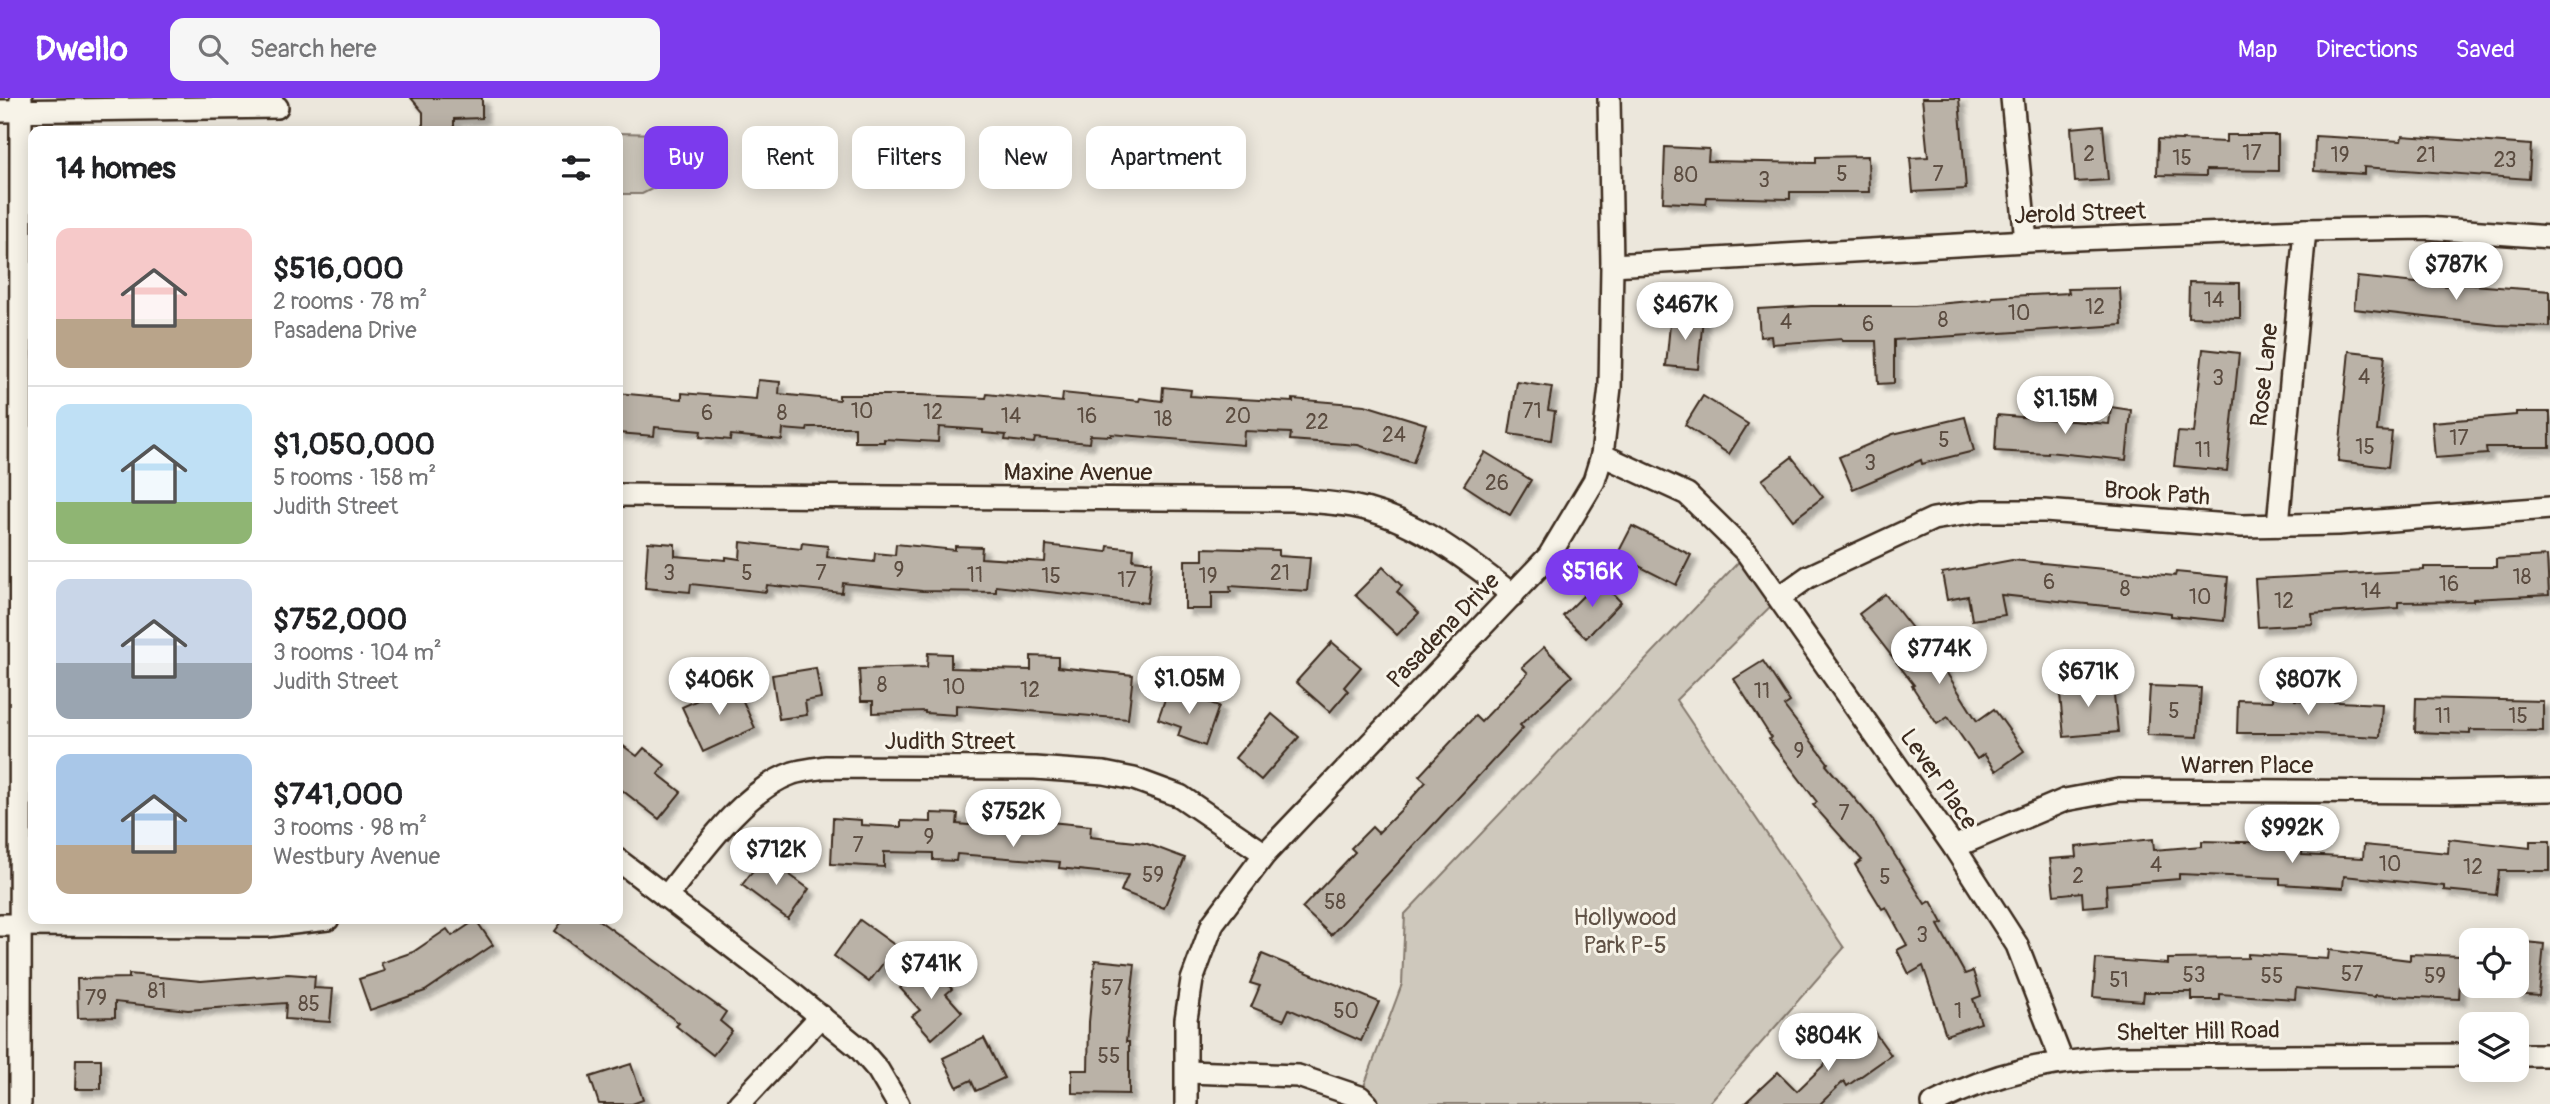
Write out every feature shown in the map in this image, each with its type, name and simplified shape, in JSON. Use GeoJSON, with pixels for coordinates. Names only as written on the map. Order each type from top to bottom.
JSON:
{"type":"FeatureCollection","features":[{"type":"Feature","properties":{"kind":"street","name":"Pasadena Drive"},"geometry":{"type":"LineString","coordinates":[[1186,1104],[1186,1019],[1192,980],[1213,923],[1265,854],[1549,556],[1594,481],[1602,455],[1610,387],[1612,265],[1609,98]]}},
{"type":"Feature","properties":{"kind":"street"},"geometry":{"type":"LineString","coordinates":[[2012,98],[2026,241]]}},
{"type":"Feature","properties":{"kind":"street"},"geometry":{"type":"LineString","coordinates":[[20,1104],[10,925],[18,653],[21,104]]}},
{"type":"Feature","properties":{"kind":"street"},"geometry":{"type":"LineString","coordinates":[[0,111],[21,104],[277,107]]}},
{"type":"Feature","properties":{"kind":"street","name":"Jerold Street"},"geometry":{"type":"LineString","coordinates":[[1612,265],[2026,241],[2305,230],[2426,228],[2550,237]]}},
{"type":"Feature","properties":{"kind":"street","name":"Rose Lane"},"geometry":{"type":"LineString","coordinates":[[2277,525],[2305,230]]}},
{"type":"Feature","properties":{"kind":"street","name":"Lever Place"},"geometry":{"type":"LineString","coordinates":[[1602,455],[1687,494],[1747,553],[1954,847],[2017,945],[2062,1061]]}},
{"type":"Feature","properties":{"kind":"street","name":"Maxine Avenue"},"geometry":{"type":"LineString","coordinates":[[623,495],[1309,501],[1354,507],[1413,526],[1463,556],[1513,595]]}},
{"type":"Feature","properties":{"kind":"street","name":"Brook Path"},"geometry":{"type":"LineString","coordinates":[[1780,597],[1808,577],[1933,519],[1983,511],[2045,511],[2242,526],[2338,524],[2550,508]]}},
{"type":"Feature","properties":{"kind":"street","name":"Judith Street"},"geometry":{"type":"LineString","coordinates":[[666,897],[744,803],[787,776],[825,767],[1035,768],[1104,773],[1134,779],[1180,796],[1265,854]]}},
{"type":"Feature","properties":{"kind":"street","name":"Warren Place"},"geometry":{"type":"LineString","coordinates":[[1954,847],[2065,800],[2119,790],[2550,790]]}},
{"type":"Feature","properties":{"kind":"street"},"geometry":{"type":"LineString","coordinates":[[623,864],[859,1048],[878,1070],[898,1104]]}},
{"type":"Feature","properties":{"kind":"street"},"geometry":{"type":"LineString","coordinates":[[10,925],[284,924]]}},
{"type":"Feature","properties":{"kind":"street"},"geometry":{"type":"LineString","coordinates":[[738,1104],[821,1016]]}},
{"type":"Feature","properties":{"kind":"street","name":"Shelter Hill Road"},"geometry":{"type":"LineString","coordinates":[[1933,1104],[1966,1087],[2010,1072],[2062,1061],[2120,1057],[2459,1055]]}},
{"type":"Feature","properties":{"kind":"street"},"geometry":{"type":"LineString","coordinates":[[2529,1055],[2550,1055]]}},
{"type":"Feature","properties":{"kind":"street"},"geometry":{"type":"LineString","coordinates":[[1187,1072],[1298,1076],[1360,1097],[1367,1104]]}},
{"type":"Feature","properties":{"kind":"green space"},"geometry":{"type":"Polygon","coordinates":[[[623,133],[644,134],[644,189],[652,189],[642,194],[623,194],[623,133]]]}},
{"type":"Feature","properties":{"kind":"green space","name":"Hollywood Park P-5"},"geometry":{"type":"Polygon","coordinates":[[[1747,553],[1780,597],[1676,700],[1844,948],[1708,1104],[1367,1104],[1360,1097],[1402,984],[1405,914],[1747,553]]]}},
{"type":"Feature","properties":{"kind":"building"},"geometry":{"type":"Polygon","coordinates":[[[411,98],[482,98],[482,118],[454,119],[454,126],[423,126],[423,112],[411,98]]]}},
{"type":"Feature","properties":{"kind":"building"},"geometry":{"type":"Polygon","coordinates":[[[1922,98],[1959,98],[1966,189],[1913,192],[1910,158],[1928,157],[1922,98]]]}},
{"type":"Feature","properties":{"kind":"building"},"geometry":{"type":"Polygon","coordinates":[[[2103,125],[2108,180],[2075,182],[2071,128],[2103,125]]]}},
{"type":"Feature","properties":{"kind":"building"},"geometry":{"type":"Polygon","coordinates":[[[2226,135],[2278,135],[2278,171],[2206,170],[2206,176],[2157,175],[2158,139],[2226,142],[2226,135]]]}},
{"type":"Feature","properties":{"kind":"building"},"geometry":{"type":"Polygon","coordinates":[[[2315,136],[2401,141],[2402,136],[2531,145],[2529,179],[2364,167],[2364,174],[2314,171],[2315,136]]]}},
{"type":"Feature","properties":{"kind":"building"},"geometry":{"type":"Polygon","coordinates":[[[1665,147],[1709,149],[1708,161],[1816,163],[1816,157],[1868,156],[1869,192],[1790,192],[1790,199],[1707,197],[1706,204],[1663,202],[1665,147]]]}},
{"type":"Feature","properties":{"kind":"building"},"geometry":{"type":"Polygon","coordinates":[[[2357,277],[2446,286],[2447,283],[2550,291],[2550,327],[2497,325],[2354,309],[2357,277]]]}},
{"type":"Feature","properties":{"kind":"building"},"geometry":{"type":"Polygon","coordinates":[[[2189,282],[2240,283],[2240,318],[2188,317],[2189,282]]]}},
{"type":"Feature","properties":{"kind":"building"},"geometry":{"type":"Polygon","coordinates":[[[2120,288],[2122,325],[1894,340],[1894,383],[1878,384],[1876,341],[1842,339],[1772,344],[1771,336],[1760,337],[1758,309],[1915,306],[1992,297],[2069,293],[2068,289],[2120,288]]]}},
{"type":"Feature","properties":{"kind":"building"},"geometry":{"type":"Polygon","coordinates":[[[1671,314],[1703,317],[1698,369],[1666,366],[1671,314]]]}},
{"type":"Feature","properties":{"kind":"building"},"geometry":{"type":"Polygon","coordinates":[[[2203,349],[2239,353],[2227,471],[2174,466],[2178,432],[2194,433],[2203,349]]]}},
{"type":"Feature","properties":{"kind":"building"},"geometry":{"type":"Polygon","coordinates":[[[2349,351],[2385,355],[2377,431],[2392,432],[2388,467],[2338,461],[2349,351]]]}},
{"type":"Feature","properties":{"kind":"building"},"geometry":{"type":"Polygon","coordinates":[[[758,380],[780,382],[779,394],[839,400],[839,395],[986,398],[987,394],[1062,402],[1063,393],[1162,401],[1163,387],[1191,390],[1190,396],[1293,402],[1293,399],[1365,405],[1426,424],[1413,463],[1358,445],[1290,440],[1291,433],[1244,431],[1243,445],[1111,434],[1090,435],[1089,443],[1035,438],[1034,443],[1005,440],[1006,435],[983,433],[983,430],[939,427],[938,442],[884,439],[884,442],[855,442],[855,427],[808,427],[807,431],[783,429],[782,440],[731,435],[730,440],[700,437],[701,431],[655,427],[654,436],[623,433],[623,393],[682,399],[682,393],[756,399],[758,380]]]}},
{"type":"Feature","properties":{"kind":"building"},"geometry":{"type":"Polygon","coordinates":[[[1517,382],[1552,387],[1548,410],[1555,411],[1551,440],[1509,434],[1517,382]]]}},
{"type":"Feature","properties":{"kind":"building"},"geometry":{"type":"Polygon","coordinates":[[[1703,396],[1748,424],[1729,454],[1685,425],[1703,396]]]}},
{"type":"Feature","properties":{"kind":"building"},"geometry":{"type":"Polygon","coordinates":[[[2111,407],[2131,410],[2126,460],[2048,452],[1995,451],[1997,415],[2109,424],[2111,407]]]}},
{"type":"Feature","properties":{"kind":"building"},"geometry":{"type":"Polygon","coordinates":[[[2516,412],[2550,412],[2550,447],[2486,447],[2487,454],[2435,458],[2432,422],[2516,415],[2516,412]]]}},
{"type":"Feature","properties":{"kind":"building"},"geometry":{"type":"Polygon","coordinates":[[[1965,417],[1974,451],[1922,464],[1921,460],[1853,489],[1839,457],[1893,434],[1965,417]]]}},
{"type":"Feature","properties":{"kind":"building"},"geometry":{"type":"Polygon","coordinates":[[[1485,452],[1531,480],[1510,515],[1464,485],[1485,452]]]}},
{"type":"Feature","properties":{"kind":"building"},"geometry":{"type":"Polygon","coordinates":[[[1792,457],[1823,497],[1793,520],[1762,480],[1792,457]]]}},
{"type":"Feature","properties":{"kind":"building"},"geometry":{"type":"Polygon","coordinates":[[[1632,526],[1691,555],[1676,585],[1617,555],[1632,526]]]}},
{"type":"Feature","properties":{"kind":"building"},"geometry":{"type":"Polygon","coordinates":[[[648,542],[675,544],[675,556],[726,560],[726,557],[740,559],[741,542],[801,549],[802,543],[828,546],[827,557],[874,562],[875,553],[895,555],[896,544],[955,550],[955,546],[982,547],[981,558],[1045,562],[1046,545],[1107,552],[1108,546],[1134,549],[1133,560],[1152,562],[1147,603],[996,586],[996,592],[922,591],[843,583],[842,593],[767,585],[766,592],[691,584],[690,592],[645,588],[648,542]]]}},
{"type":"Feature","properties":{"kind":"building"},"geometry":{"type":"Polygon","coordinates":[[[1203,548],[1279,550],[1279,556],[1310,558],[1307,591],[1230,586],[1231,592],[1212,592],[1212,609],[1185,609],[1185,560],[1203,560],[1203,548]]]}},
{"type":"Feature","properties":{"kind":"building"},"geometry":{"type":"Polygon","coordinates":[[[2547,556],[2549,595],[2473,601],[2398,602],[2398,608],[2312,614],[2313,624],[2258,627],[2255,579],[2424,570],[2424,567],[2496,567],[2496,559],[2547,556]]]}},
{"type":"Feature","properties":{"kind":"building"},"geometry":{"type":"Polygon","coordinates":[[[2012,560],[2175,576],[2176,572],[2228,577],[2224,621],[2001,595],[2005,615],[1972,620],[1968,596],[1947,600],[1942,573],[2012,560]]]}},
{"type":"Feature","properties":{"kind":"building"},"geometry":{"type":"Polygon","coordinates":[[[1383,567],[1402,586],[1397,592],[1419,613],[1397,635],[1355,595],[1383,567]]]}},
{"type":"Feature","properties":{"kind":"building"},"geometry":{"type":"Polygon","coordinates":[[[1599,580],[1621,602],[1586,638],[1563,616],[1599,580]]]}},
{"type":"Feature","properties":{"kind":"building"},"geometry":{"type":"Polygon","coordinates":[[[1885,594],[1945,670],[1977,721],[1994,709],[2024,751],[1996,771],[1984,754],[1977,759],[1948,717],[1937,724],[1912,686],[1914,685],[1859,614],[1885,594]]]}},
{"type":"Feature","properties":{"kind":"building"},"geometry":{"type":"Polygon","coordinates":[[[1332,642],[1361,667],[1344,687],[1348,691],[1330,712],[1296,682],[1332,642]]]}},
{"type":"Feature","properties":{"kind":"building"},"geometry":{"type":"Polygon","coordinates":[[[1544,647],[1572,676],[1520,725],[1523,728],[1331,935],[1302,908],[1355,852],[1351,848],[1372,827],[1378,833],[1400,811],[1426,782],[1419,776],[1475,716],[1481,722],[1528,673],[1522,667],[1544,647]]]}},
{"type":"Feature","properties":{"kind":"building"},"geometry":{"type":"Polygon","coordinates":[[[928,653],[951,654],[951,668],[1031,670],[1031,656],[1058,657],[1058,667],[1133,675],[1128,719],[956,705],[956,715],[925,711],[873,713],[873,701],[861,701],[859,669],[927,667],[928,653]]]}},
{"type":"Feature","properties":{"kind":"building"},"geometry":{"type":"Polygon","coordinates":[[[1763,661],[1790,702],[1784,706],[1828,763],[1826,765],[1873,820],[1925,904],[1931,901],[1943,923],[1938,925],[1965,974],[1973,971],[1981,996],[1973,999],[1981,1023],[1946,1035],[1923,966],[1909,974],[1897,950],[1907,945],[1886,907],[1882,909],[1855,865],[1862,860],[1813,805],[1817,802],[1769,739],[1771,737],[1734,679],[1763,661]]]}},
{"type":"Feature","properties":{"kind":"building"},"geometry":{"type":"Polygon","coordinates":[[[816,668],[821,698],[805,701],[807,715],[779,719],[772,675],[816,668]]]}},
{"type":"Feature","properties":{"kind":"building"},"geometry":{"type":"Polygon","coordinates":[[[2090,681],[2091,688],[2113,686],[2118,732],[2064,737],[2059,684],[2090,681]]]}},
{"type":"Feature","properties":{"kind":"building"},"geometry":{"type":"Polygon","coordinates":[[[735,683],[755,728],[703,752],[682,707],[735,683]]]}},
{"type":"Feature","properties":{"kind":"building"},"geometry":{"type":"Polygon","coordinates":[[[2150,686],[2201,688],[2198,737],[2147,735],[2150,686]]]}},
{"type":"Feature","properties":{"kind":"building"},"geometry":{"type":"Polygon","coordinates":[[[1169,688],[1219,706],[1205,746],[1178,736],[1181,727],[1158,719],[1169,688]]]}},
{"type":"Feature","properties":{"kind":"building"},"geometry":{"type":"Polygon","coordinates":[[[2273,691],[2295,691],[2295,700],[2382,704],[2380,737],[2237,733],[2238,700],[2273,701],[2273,691]]]}},
{"type":"Feature","properties":{"kind":"building"},"geometry":{"type":"Polygon","coordinates":[[[2416,698],[2543,701],[2543,731],[2470,730],[2470,734],[2415,732],[2416,698]]]}},
{"type":"Feature","properties":{"kind":"building"},"geometry":{"type":"Polygon","coordinates":[[[1272,714],[1299,737],[1261,780],[1235,758],[1272,714]]]}},
{"type":"Feature","properties":{"kind":"building"},"geometry":{"type":"Polygon","coordinates":[[[623,746],[637,756],[644,748],[665,765],[658,774],[681,792],[659,819],[623,791],[623,746]]]}},
{"type":"Feature","properties":{"kind":"building"},"geometry":{"type":"Polygon","coordinates":[[[931,813],[958,814],[957,824],[1008,828],[1009,818],[1091,826],[1090,837],[1145,843],[1185,858],[1164,908],[1121,891],[1128,875],[1059,868],[1060,862],[957,854],[956,861],[933,860],[933,853],[884,852],[884,867],[831,864],[833,818],[861,820],[861,825],[901,827],[901,821],[931,822],[931,813]]]}},
{"type":"Feature","properties":{"kind":"building"},"geometry":{"type":"Polygon","coordinates":[[[2153,839],[2154,850],[2202,846],[2202,841],[2282,843],[2303,844],[2302,855],[2363,858],[2364,845],[2448,853],[2449,839],[2530,848],[2530,841],[2550,841],[2550,871],[2499,871],[2496,895],[2444,890],[2444,886],[2344,876],[2343,888],[2280,884],[2280,878],[2179,874],[2179,879],[2106,885],[2107,905],[2083,907],[2082,892],[2054,895],[2050,859],[2077,857],[2076,847],[2153,839]]]}},
{"type":"Feature","properties":{"kind":"building"},"geometry":{"type":"Polygon","coordinates":[[[764,856],[809,889],[788,919],[742,885],[764,856]]]}},
{"type":"Feature","properties":{"kind":"building"},"geometry":{"type":"Polygon","coordinates":[[[860,920],[896,946],[869,982],[834,956],[860,920]]]}},
{"type":"Feature","properties":{"kind":"building"},"geometry":{"type":"Polygon","coordinates":[[[470,924],[479,924],[493,945],[425,991],[370,1010],[359,979],[384,971],[381,963],[413,952],[447,929],[452,936],[470,924]]]}},
{"type":"Feature","properties":{"kind":"building"},"geometry":{"type":"Polygon","coordinates":[[[560,924],[604,924],[726,1012],[720,1021],[732,1031],[713,1055],[676,1026],[679,1023],[555,931],[560,924]]]}},
{"type":"Feature","properties":{"kind":"building"},"geometry":{"type":"Polygon","coordinates":[[[2529,942],[2544,944],[2539,996],[2529,995],[2529,942]]]}},
{"type":"Feature","properties":{"kind":"building"},"geometry":{"type":"Polygon","coordinates":[[[2329,950],[2410,960],[2410,954],[2459,956],[2459,999],[2375,997],[2296,988],[2295,999],[2220,994],[2220,1000],[2192,1000],[2192,992],[2144,992],[2143,1001],[2093,997],[2096,959],[2168,964],[2168,959],[2248,958],[2248,954],[2328,959],[2329,950]]]}},
{"type":"Feature","properties":{"kind":"building"},"geometry":{"type":"Polygon","coordinates":[[[1262,954],[1379,1002],[1361,1041],[1289,1009],[1284,1020],[1251,1007],[1260,986],[1250,983],[1262,954]]]}},
{"type":"Feature","properties":{"kind":"building"},"geometry":{"type":"Polygon","coordinates":[[[1095,960],[1135,964],[1126,1042],[1129,1042],[1129,1094],[1072,1093],[1072,1070],[1088,1070],[1095,960]]]}},
{"type":"Feature","properties":{"kind":"building"},"geometry":{"type":"Polygon","coordinates":[[[928,963],[952,989],[946,994],[962,1012],[932,1039],[912,1016],[920,1010],[900,988],[928,963]]]}},
{"type":"Feature","properties":{"kind":"building"},"geometry":{"type":"Polygon","coordinates":[[[129,974],[201,981],[288,974],[315,976],[314,988],[333,989],[330,1022],[285,1019],[286,1003],[188,1010],[115,1002],[115,1017],[78,1018],[77,979],[129,978],[129,974]]]}},
{"type":"Feature","properties":{"kind":"building"},"geometry":{"type":"Polygon","coordinates":[[[1870,1026],[1891,1055],[1847,1086],[1844,1081],[1820,1104],[1744,1104],[1778,1072],[1797,1091],[1829,1060],[1827,1056],[1870,1026]]]}},
{"type":"Feature","properties":{"kind":"building"},"geometry":{"type":"Polygon","coordinates":[[[984,1038],[1004,1078],[976,1091],[971,1080],[957,1087],[943,1058],[984,1038]]]}},
{"type":"Feature","properties":{"kind":"building"},"geometry":{"type":"Polygon","coordinates":[[[76,1059],[101,1059],[101,1089],[75,1089],[76,1059]]]}},
{"type":"Feature","properties":{"kind":"building"},"geometry":{"type":"Polygon","coordinates":[[[631,1064],[643,1100],[632,1104],[599,1104],[590,1077],[631,1064]]]}}]}
